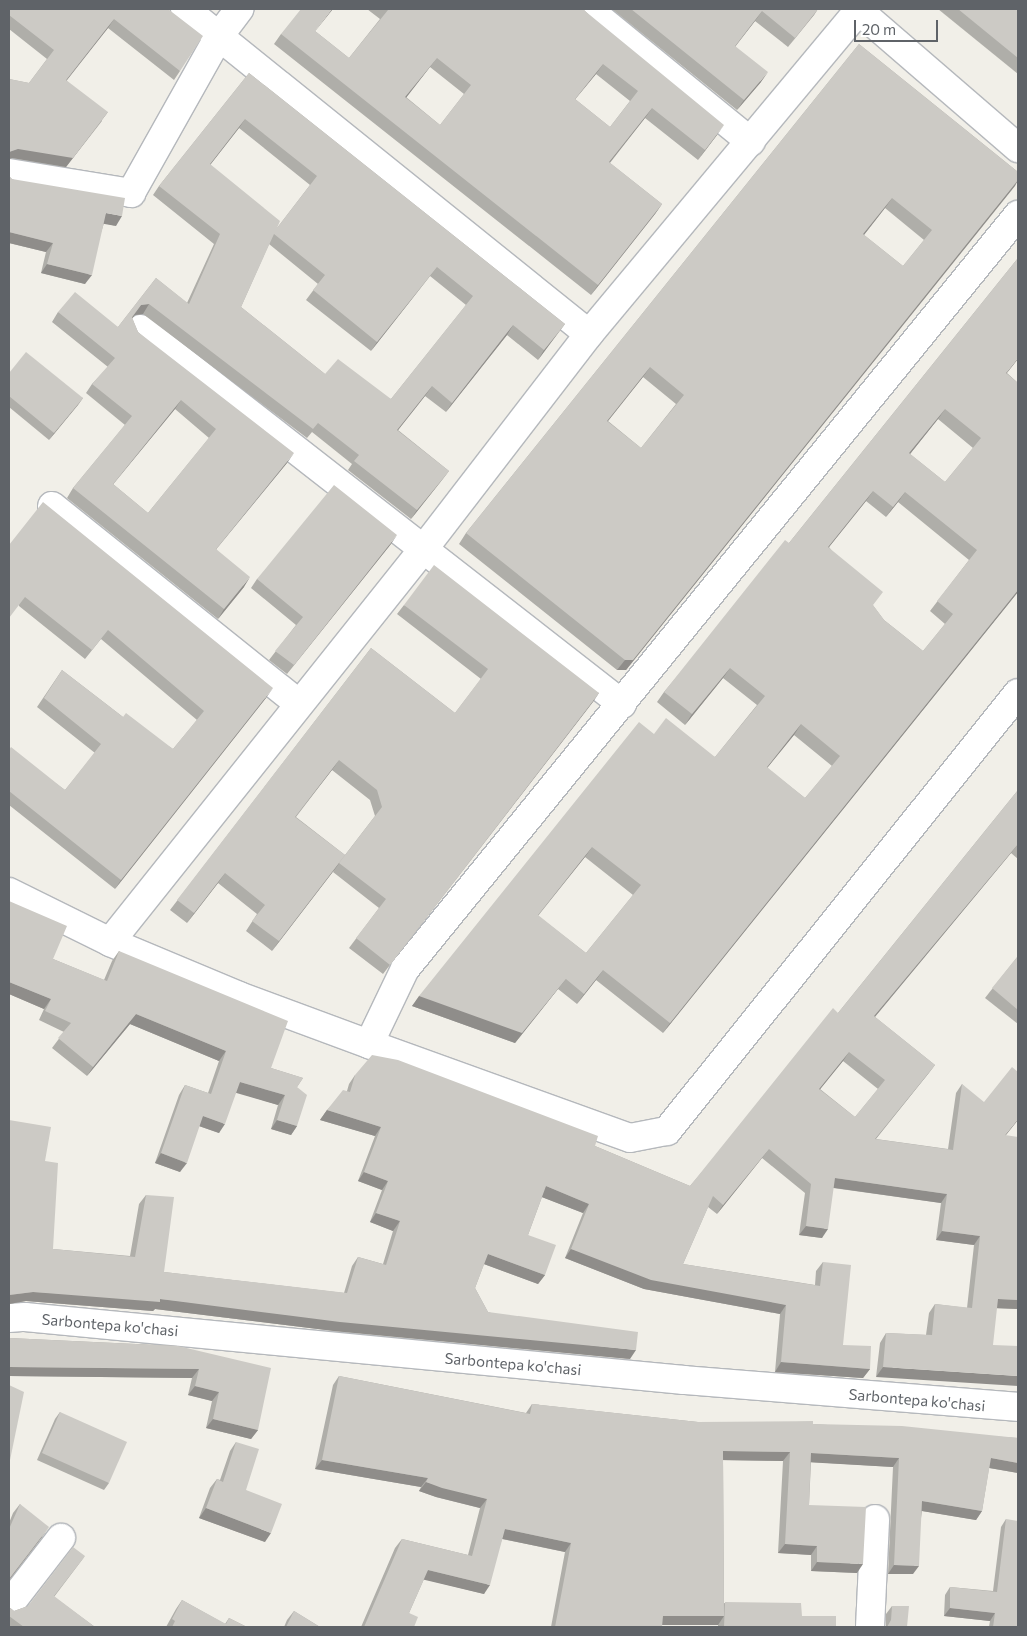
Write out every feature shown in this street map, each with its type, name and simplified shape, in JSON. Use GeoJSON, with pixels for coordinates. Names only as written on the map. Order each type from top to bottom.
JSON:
{"type":"FeatureCollection","features":[{"type":"Feature","properties":{"kind":"street"},"geometry":{"type":"LineString","coordinates":[[185,9],[589,334]]}},
{"type":"Feature","properties":{"kind":"street"},"geometry":{"type":"LineString","coordinates":[[9,173],[131,193],[219,36],[239,9]]}},
{"type":"Feature","properties":{"kind":"street"},"geometry":{"type":"LineString","coordinates":[[588,9],[751,142]]}},
{"type":"Feature","properties":{"kind":"street"},"geometry":{"type":"LineString","coordinates":[[110,942],[425,547],[589,334],[751,142],[871,13],[1018,148]]}},
{"type":"Feature","properties":{"kind":"street"},"geometry":{"type":"LineString","coordinates":[[369,1044],[405,969],[1018,215]]}},
{"type":"Feature","properties":{"kind":"street"},"geometry":{"type":"LineString","coordinates":[[140,329],[425,547],[622,704]]}},
{"type":"Feature","properties":{"kind":"street"},"geometry":{"type":"LineString","coordinates":[[52,506],[298,704]]}},
{"type":"Feature","properties":{"kind":"street"},"geometry":{"type":"LineString","coordinates":[[9,892],[110,942],[239,996],[369,1044],[630,1138],[667,1132],[1018,693]]}},
{"type":"Feature","properties":{"kind":"street","name":"Sarbontepa ko'chasi"},"geometry":{"type":"LineString","coordinates":[[9,1318],[25,1317],[714,1383],[1018,1406]]}},
{"type":"Feature","properties":{"kind":"street"},"geometry":{"type":"LineString","coordinates":[[870,1627],[875,1519]]}},
{"type":"Feature","properties":{"kind":"street"},"geometry":{"type":"LineString","coordinates":[[9,1605],[61,1538]]}},
{"type":"Feature","properties":{"kind":"building"},"geometry":{"type":"Polygon","coordinates":[[[9,9],[168,9],[203,36],[180,71],[114,19],[66,80],[108,112],[73,158],[18,149],[9,152],[9,79],[29,83],[54,50],[9,15],[9,9]]]}},
{"type":"Feature","properties":{"kind":"building"},"geometry":{"type":"Polygon","coordinates":[[[301,9],[332,9],[315,31],[349,58],[388,10],[386,9],[583,9],[724,125],[705,150],[652,108],[609,162],[662,204],[598,285],[281,34],[301,9]],[[437,58],[405,97],[440,125],[471,85],[437,58]],[[603,64],[575,99],[610,127],[638,91],[603,64]]]}},
{"type":"Feature","properties":{"kind":"building"},"geometry":{"type":"Polygon","coordinates":[[[631,9],[818,9],[795,38],[762,11],[735,46],[768,72],[744,100],[631,9]]]}},
{"type":"Feature","properties":{"kind":"building"},"geometry":{"type":"Polygon","coordinates":[[[958,9],[1018,9],[1018,58],[958,9]]]}},
{"type":"Feature","properties":{"kind":"building"},"geometry":{"type":"Polygon","coordinates":[[[859,44],[1018,172],[1018,180],[633,660],[625,660],[466,533],[859,44]],[[892,198],[863,234],[903,266],[932,230],[892,198]],[[650,367],[607,421],[641,448],[684,395],[650,367]]]}},
{"type":"Feature","properties":{"kind":"building"},"geometry":{"type":"Polygon","coordinates":[[[249,73],[565,324],[544,350],[513,325],[452,403],[432,386],[397,430],[449,471],[417,510],[354,461],[359,455],[318,423],[313,429],[149,304],[141,305],[132,317],[138,332],[294,453],[216,549],[250,577],[224,609],[73,488],[132,416],[92,384],[115,358],[58,312],[75,292],[118,327],[156,278],[189,304],[220,234],[159,186],[249,73]],[[245,119],[210,164],[280,221],[277,228],[317,176],[245,119]],[[274,234],[241,307],[325,374],[338,359],[391,399],[473,296],[437,267],[377,342],[313,290],[325,275],[274,234]],[[181,400],[113,484],[148,513],[216,429],[181,400]]]}},
{"type":"Feature","properties":{"kind":"building"},"geometry":{"type":"Polygon","coordinates":[[[9,176],[12,179],[125,198],[122,216],[106,213],[92,275],[47,264],[53,243],[9,232],[9,176]]]}},
{"type":"Feature","properties":{"kind":"building"},"geometry":{"type":"Polygon","coordinates":[[[1018,258],[1018,358],[1006,373],[1018,383],[1018,590],[670,1023],[603,970],[584,994],[566,979],[522,1033],[419,996],[639,722],[654,734],[666,718],[715,757],[765,696],[730,668],[692,714],[664,692],[785,540],[789,543],[1018,258]],[[945,409],[909,453],[945,482],[981,438],[945,409]],[[873,491],[828,547],[883,592],[873,605],[884,620],[923,651],[953,614],[937,601],[977,550],[905,492],[893,507],[873,491]],[[801,724],[767,767],[805,798],[840,756],[801,724]],[[592,847],[538,915],[586,953],[641,885],[592,847]]]}},
{"type":"Feature","properties":{"kind":"building"},"geometry":{"type":"Polygon","coordinates":[[[26,352],[83,398],[54,433],[9,396],[9,373],[26,352]]]}},
{"type":"Feature","properties":{"kind":"building"},"geometry":{"type":"Polygon","coordinates":[[[334,485],[397,535],[294,665],[275,651],[303,617],[257,579],[334,485]]]}},
{"type":"Feature","properties":{"kind":"building"},"geometry":{"type":"Polygon","coordinates":[[[43,502],[273,688],[121,880],[9,791],[9,750],[11,747],[65,790],[101,744],[44,698],[62,670],[123,717],[126,713],[173,749],[204,711],[108,630],[92,650],[25,597],[9,618],[9,545],[43,502]]]}},
{"type":"Feature","properties":{"kind":"building"},"geometry":{"type":"Polygon","coordinates":[[[434,565],[599,693],[390,965],[356,938],[386,899],[339,863],[382,807],[377,790],[339,760],[295,817],[345,855],[279,941],[252,921],[265,905],[225,873],[194,913],[177,900],[371,648],[455,713],[488,669],[404,605],[434,565]]]}},
{"type":"Feature","properties":{"kind":"building"},"geometry":{"type":"Polygon","coordinates":[[[1018,790],[1018,844],[874,1016],[935,1065],[875,1139],[953,1150],[962,1084],[984,1102],[1012,1067],[1018,1072],[1018,1119],[1005,1135],[1018,1137],[1018,1300],[998,1299],[993,1345],[1018,1346],[1018,1376],[883,1367],[886,1333],[932,1335],[935,1304],[972,1308],[980,1236],[942,1231],[947,1194],[835,1178],[828,1229],[806,1226],[811,1184],[769,1149],[723,1205],[713,1196],[683,1264],[820,1286],[823,1262],[851,1265],[843,1345],[871,1346],[870,1369],[781,1362],[786,1305],[651,1280],[571,1249],[589,1204],[546,1186],[528,1235],[556,1245],[545,1275],[488,1254],[475,1288],[488,1312],[638,1332],[636,1350],[340,1322],[160,1299],[160,1302],[33,1292],[9,1295],[9,1120],[51,1127],[45,1161],[58,1163],[53,1249],[135,1257],[146,1195],[174,1197],[164,1272],[347,1293],[358,1257],[386,1265],[400,1221],[376,1213],[388,1181],[364,1172],[381,1127],[327,1110],[343,1090],[350,1092],[355,1075],[372,1055],[398,1060],[598,1136],[595,1146],[690,1186],[833,1008],[838,1013],[1018,790]],[[849,1052],[819,1089],[855,1117],[885,1080],[849,1052]]]}},
{"type":"Feature","properties":{"kind":"building"},"geometry":{"type":"Polygon","coordinates":[[[9,901],[67,926],[53,959],[107,981],[119,951],[288,1021],[271,1068],[303,1078],[297,1087],[307,1095],[297,1126],[277,1120],[285,1095],[240,1082],[225,1124],[203,1116],[187,1163],[161,1153],[185,1085],[211,1094],[226,1051],[136,1014],[93,1067],[58,1038],[71,1023],[45,1011],[51,999],[9,982],[9,901]]]}},
{"type":"Feature","properties":{"kind":"building"},"geometry":{"type":"Polygon","coordinates":[[[1018,956],[1018,1010],[992,988],[1018,956]]]}},
{"type":"Feature","properties":{"kind":"building"},"geometry":{"type":"Polygon","coordinates":[[[9,1338],[178,1346],[271,1368],[258,1430],[213,1419],[219,1392],[195,1386],[199,1369],[9,1367],[9,1338]]]}},
{"type":"Feature","properties":{"kind":"building"},"geometry":{"type":"Polygon","coordinates":[[[339,1376],[530,1414],[532,1404],[698,1422],[813,1421],[813,1424],[902,1426],[1018,1438],[1018,1463],[991,1458],[982,1511],[922,1501],[919,1566],[894,1565],[899,1458],[811,1453],[809,1505],[866,1507],[863,1564],[817,1562],[817,1546],[785,1544],[790,1452],[723,1451],[724,1616],[663,1616],[662,1627],[555,1627],[571,1543],[505,1529],[490,1585],[428,1570],[409,1613],[418,1617],[414,1627],[364,1627],[402,1539],[472,1556],[487,1499],[442,1488],[426,1482],[428,1478],[322,1460],[339,1376]]]}},
{"type":"Feature","properties":{"kind":"building"},"geometry":{"type":"Polygon","coordinates":[[[9,1385],[24,1392],[9,1465],[9,1385]]]}},
{"type":"Feature","properties":{"kind":"building"},"geometry":{"type":"Polygon","coordinates":[[[60,1412],[127,1442],[109,1483],[42,1453],[60,1412]]]}},
{"type":"Feature","properties":{"kind":"building"},"geometry":{"type":"Polygon","coordinates":[[[236,1442],[259,1449],[246,1490],[282,1504],[271,1533],[206,1508],[217,1479],[223,1482],[236,1442]]]}},
{"type":"Feature","properties":{"kind":"building"},"geometry":{"type":"Polygon","coordinates":[[[20,1504],[49,1527],[9,1579],[9,1529],[20,1504]]]}},
{"type":"Feature","properties":{"kind":"building"},"geometry":{"type":"Polygon","coordinates":[[[1006,1519],[1018,1521],[1018,1627],[993,1627],[995,1613],[950,1608],[950,1587],[997,1592],[1006,1519]]]}},
{"type":"Feature","properties":{"kind":"building"},"geometry":{"type":"Polygon","coordinates":[[[73,1547],[85,1556],[54,1596],[95,1627],[24,1627],[9,1616],[9,1607],[14,1611],[28,1606],[73,1547]]]}},
{"type":"Feature","properties":{"kind":"building"},"geometry":{"type":"Polygon","coordinates":[[[182,1600],[226,1624],[229,1618],[247,1627],[172,1627],[175,1621],[172,1619],[182,1600]]]}},
{"type":"Feature","properties":{"kind":"building"},"geometry":{"type":"Polygon","coordinates":[[[725,1602],[801,1603],[802,1616],[836,1616],[836,1627],[724,1627],[725,1602]]]}},
{"type":"Feature","properties":{"kind":"building"},"geometry":{"type":"Polygon","coordinates":[[[892,1606],[909,1606],[907,1627],[887,1627],[891,1620],[892,1606]]]}},
{"type":"Feature","properties":{"kind":"building"},"geometry":{"type":"Polygon","coordinates":[[[294,1611],[320,1627],[286,1627],[294,1611]]]}}]}
